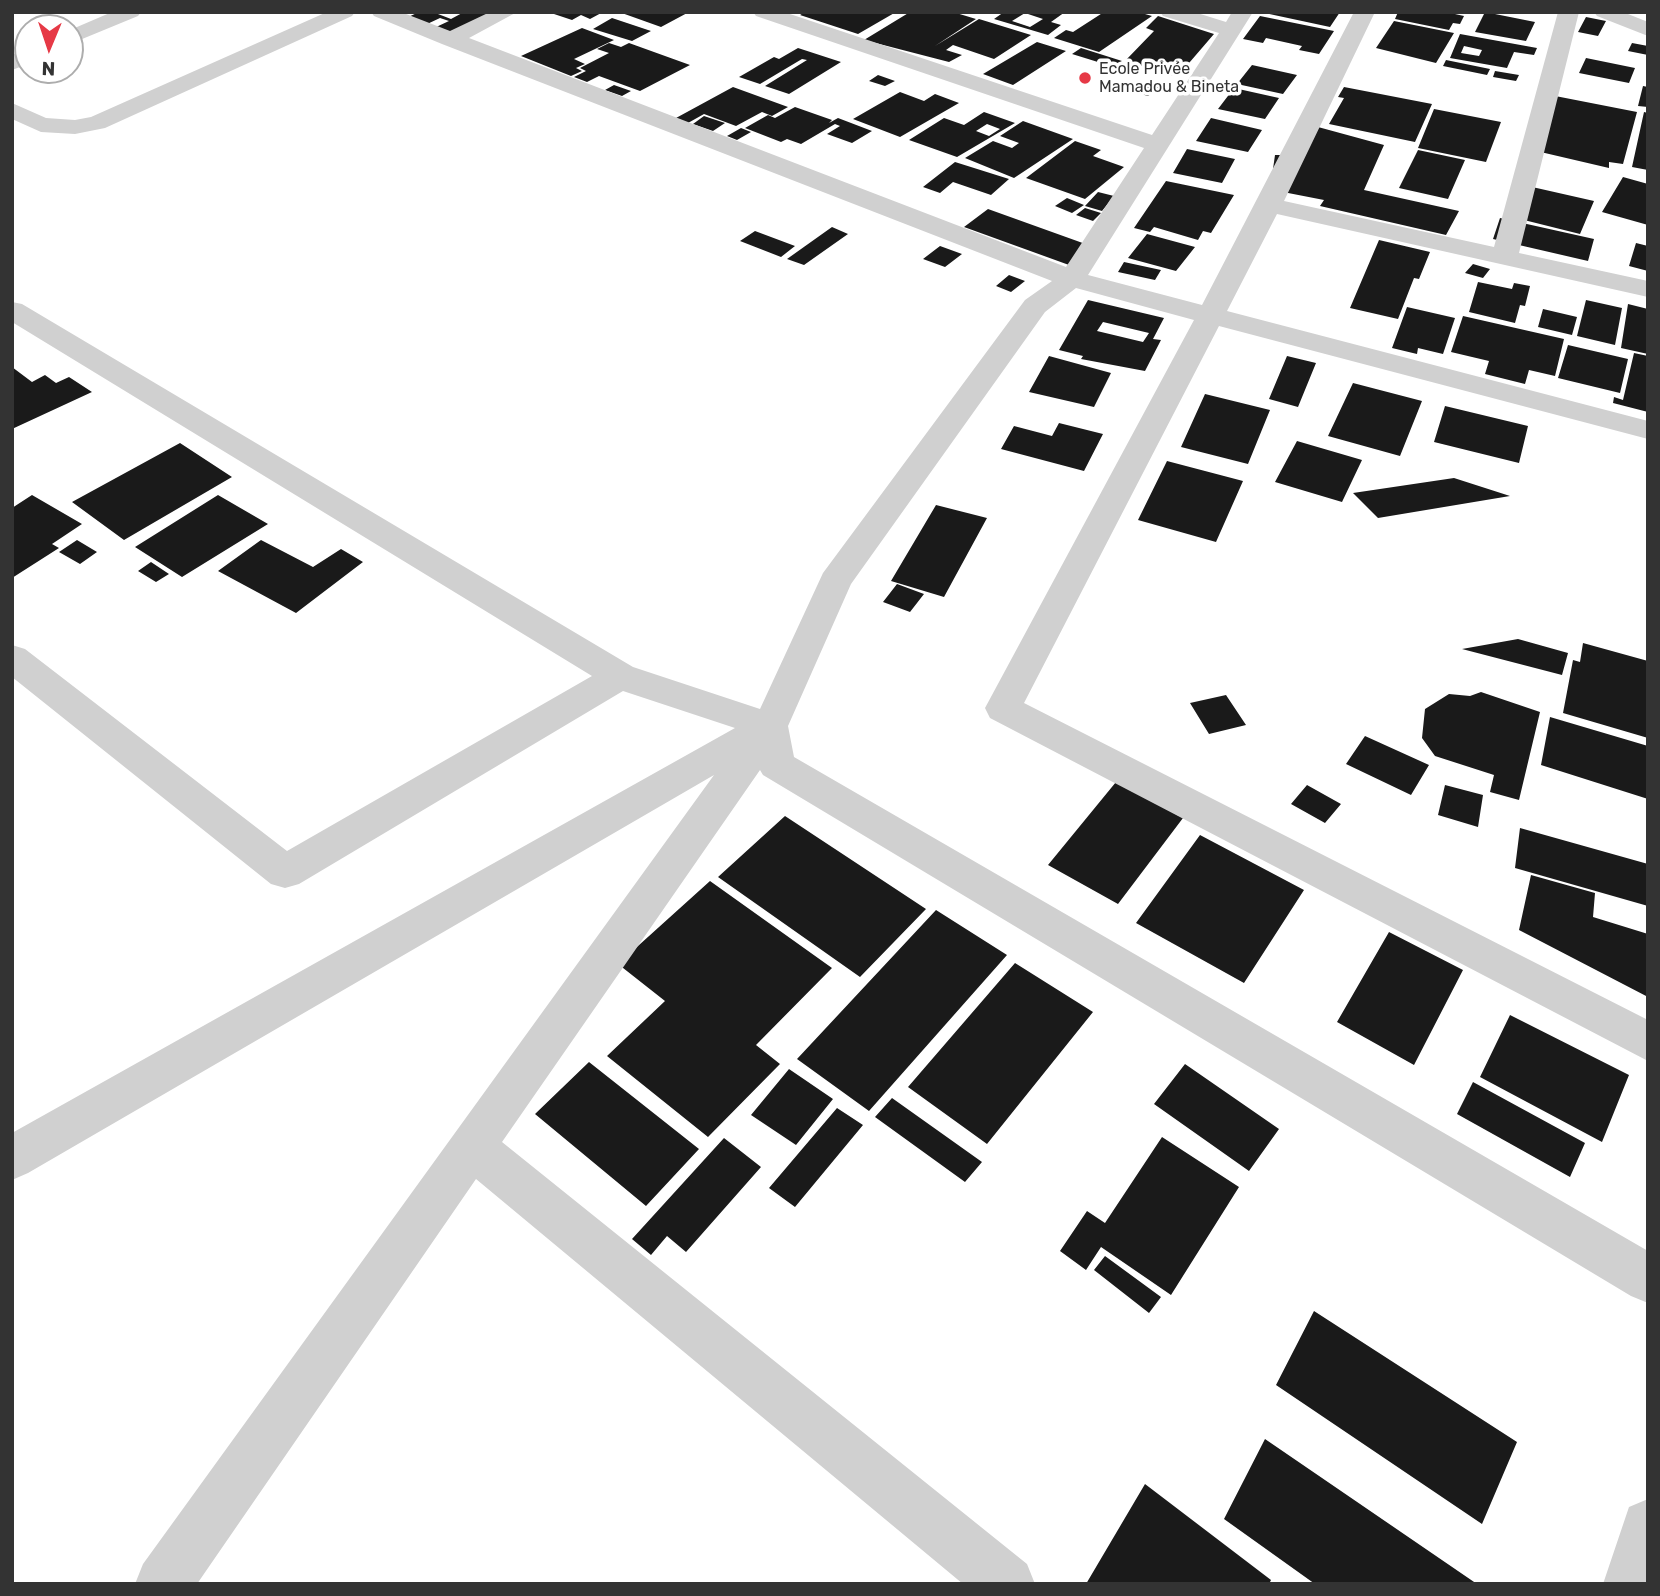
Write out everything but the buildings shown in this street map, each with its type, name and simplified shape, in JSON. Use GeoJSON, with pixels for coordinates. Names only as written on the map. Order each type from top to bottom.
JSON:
{"type":"FeatureCollection","features":[{"type":"Feature","properties":{"kind":"street"},"geometry":{"type":"LineString","coordinates":[[84,32],[131,12]]}},
{"type":"Feature","properties":{"kind":"street"},"geometry":{"type":"LineString","coordinates":[[12,110],[41,125],[75,127],[97,123],[345,12]]}},
{"type":"Feature","properties":{"kind":"street"},"geometry":{"type":"LineString","coordinates":[[381,12],[1072,279],[1648,430]]}},
{"type":"Feature","properties":{"kind":"street"},"geometry":{"type":"LineString","coordinates":[[450,39],[507,12]]}},
{"type":"Feature","properties":{"kind":"street"},"geometry":{"type":"LineString","coordinates":[[763,12],[1158,145]]}},
{"type":"Feature","properties":{"kind":"street"},"geometry":{"type":"LineString","coordinates":[[163,1584],[770,726],[835,582],[1035,306],[1072,279],[1238,21],[1170,12]]}},
{"type":"Feature","properties":{"kind":"street"},"geometry":{"type":"LineString","coordinates":[[1365,12],[1212,316],[1003,708],[1648,1042]]}},
{"type":"Feature","properties":{"kind":"street"},"geometry":{"type":"LineString","coordinates":[[1505,257],[1569,12]]}},
{"type":"Feature","properties":{"kind":"street"},"geometry":{"type":"LineString","coordinates":[[1604,12],[1648,30]]}},
{"type":"Feature","properties":{"kind":"street"},"geometry":{"type":"LineString","coordinates":[[1269,205],[1648,289]]}},
{"type":"Feature","properties":{"kind":"street"},"geometry":{"type":"LineString","coordinates":[[15,314],[620,676],[770,726]]}},
{"type":"Feature","properties":{"kind":"street"},"geometry":{"type":"LineString","coordinates":[[12,658],[285,872],[620,676]]}},
{"type":"Feature","properties":{"kind":"street"},"geometry":{"type":"LineString","coordinates":[[12,1158],[770,726]]}},
{"type":"Feature","properties":{"kind":"street"},"geometry":{"type":"LineString","coordinates":[[770,726],[776,765],[1648,1279]]}},
{"type":"Feature","properties":{"kind":"street"},"geometry":{"type":"LineString","coordinates":[[472,1147],[1007,1584]]}},
{"type":"Feature","properties":{"kind":"street"},"geometry":{"type":"LineString","coordinates":[[1631,1584],[1648,1526]]}},
{"type":"Feature","properties":{"kind":"place","name":"Ecole Privée Mamadou & Bineta"},"geometry":{"type":"Point","coordinates":[1085,78]}}]}
